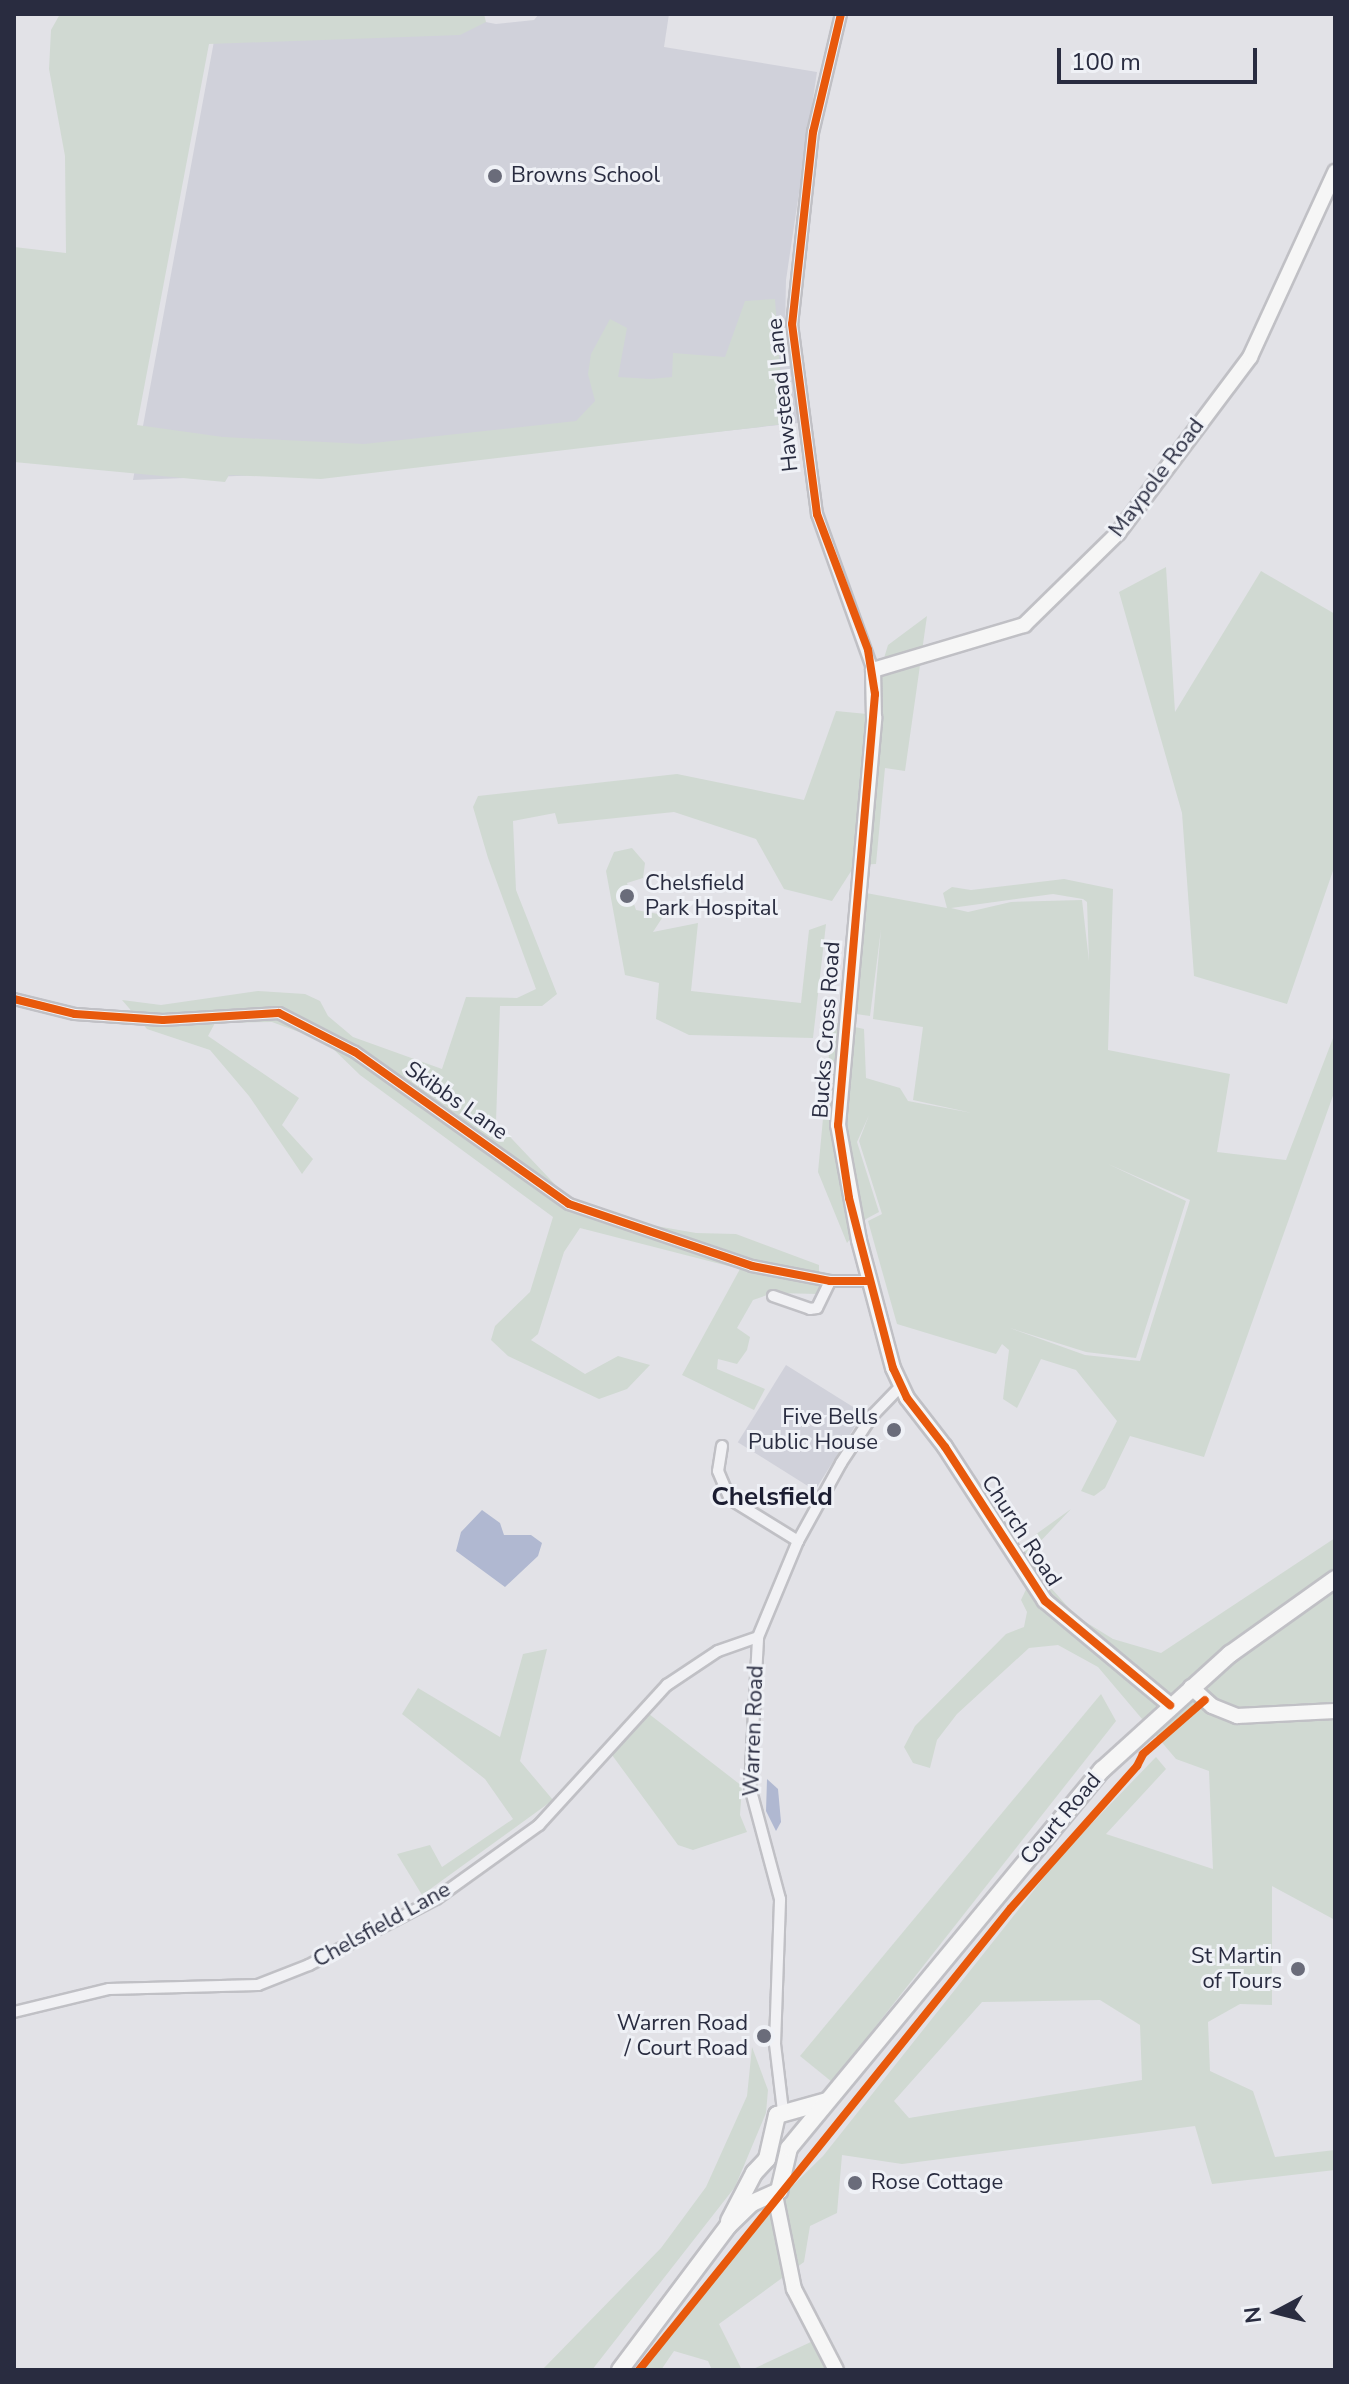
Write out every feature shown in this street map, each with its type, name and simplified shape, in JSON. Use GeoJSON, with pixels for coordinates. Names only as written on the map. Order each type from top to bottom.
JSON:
{"type":"FeatureCollection","features":[{"type":"Feature","properties":{"kind":"main road","name":"Court Road"},"geometry":{"type":"LineString","coordinates":[[774,2192],[786,2152],[1082,1792],[1191,1687],[1335,1579]]}},
{"type":"Feature","properties":{"kind":"main road"},"geometry":{"type":"LineString","coordinates":[[620,2370],[728,2226],[750,2181],[762,2168],[774,2129],[786,2110],[828,2101]]}},
{"type":"Feature","properties":{"kind":"main road"},"geometry":{"type":"LineString","coordinates":[[774,2129],[783,2140],[800,2136],[803,2118],[786,2110]]}},
{"type":"Feature","properties":{"kind":"main road"},"geometry":{"type":"LineString","coordinates":[[728,2226],[774,2192],[777,2171],[762,2168]]}},
{"type":"Feature","properties":{"kind":"main road"},"geometry":{"type":"LineString","coordinates":[[750,2181],[755,2194],[774,2192]]}},
{"type":"Feature","properties":{"kind":"street","name":"Hawstead Lane"},"geometry":{"type":"LineString","coordinates":[[841,14],[813,132],[792,324],[817,514],[873,670]]}},
{"type":"Feature","properties":{"kind":"street","name":"Maypole Road"},"geometry":{"type":"LineString","coordinates":[[873,670],[1024,625],[1118,533],[1250,357],[1335,172]]}},
{"type":"Feature","properties":{"kind":"street","name":"Bucks Cross Road"},"geometry":{"type":"LineString","coordinates":[[873,670],[874,718],[838,1125],[869,1281],[900,1387]]}},
{"type":"Feature","properties":{"kind":"street","name":"Skibbs Lane"},"geometry":{"type":"LineString","coordinates":[[14,999],[75,1014],[163,1020],[279,1013],[355,1052],[569,1204],[752,1266],[830,1281],[869,1281]]}},
{"type":"Feature","properties":{"kind":"street"},"geometry":{"type":"LineString","coordinates":[[773,1296],[810,1309],[817,1308],[830,1281]]}},
{"type":"Feature","properties":{"kind":"street","name":"Warren Road"},"geometry":{"type":"LineString","coordinates":[[786,2110],[775,2060],[780,1899],[750,1787],[758,1637],[798,1541],[854,1441],[900,1387]]}},
{"type":"Feature","properties":{"kind":"street","name":"Church Road"},"geometry":{"type":"LineString","coordinates":[[900,1387],[1045,1601],[1170,1705]]}},
{"type":"Feature","properties":{"kind":"street"},"geometry":{"type":"LineString","coordinates":[[722,1446],[718,1471],[730,1499],[798,1541]]}},
{"type":"Feature","properties":{"kind":"street","name":"Chelsfield Lane"},"geometry":{"type":"LineString","coordinates":[[14,2012],[109,1989],[258,1985],[309,1965],[436,1899],[539,1825],[667,1685],[737,1641],[758,1637]]}},
{"type":"Feature","properties":{"kind":"street"},"geometry":{"type":"LineString","coordinates":[[1191,1687],[1212,1706],[1237,1716],[1335,1711]]}},
{"type":"Feature","properties":{"kind":"street"},"geometry":{"type":"LineString","coordinates":[[774,2192],[791,2280],[836,2370]]}},
{"type":"Feature","properties":{"kind":"shaded area"},"geometry":{"type":"Polygon","coordinates":[[[60,14],[484,14],[486,22],[460,35],[209,44],[137,425],[223,437],[364,444],[576,421],[595,401],[588,374],[591,354],[610,319],[627,328],[618,377],[672,377],[673,353],[725,357],[745,301],[775,299],[784,424],[321,479],[229,475],[225,482],[14,462],[14,247],[66,253],[65,156],[49,69],[51,30],[60,14]]]}},
{"type":"Feature","properties":{"kind":"shaded area","name":"Browns School"},"geometry":{"type":"Polygon","coordinates":[[[219,14],[444,14],[496,24],[534,20],[539,14],[669,14],[664,47],[817,72],[786,280],[785,330],[798,423],[342,472],[133,480],[219,14]]]}},
{"type":"Feature","properties":{"kind":"shaded area"},"geometry":{"type":"Polygon","coordinates":[[[1166,567],[1175,712],[1261,571],[1335,614],[1335,865],[1287,1004],[1194,976],[1182,813],[1119,592],[1166,567]]]}},
{"type":"Feature","properties":{"kind":"shaded area"},"geometry":{"type":"Polygon","coordinates":[[[927,616],[905,771],[885,768],[876,864],[855,865],[832,901],[784,889],[756,839],[674,812],[558,824],[555,813],[513,821],[516,890],[557,994],[542,1006],[500,1006],[496,1122],[582,1213],[696,1233],[736,1234],[819,1265],[819,1294],[773,1293],[753,1300],[737,1328],[750,1337],[747,1350],[737,1364],[718,1359],[717,1369],[765,1389],[754,1410],[682,1375],[740,1269],[580,1228],[564,1252],[538,1334],[531,1340],[585,1374],[618,1356],[650,1365],[627,1389],[599,1399],[508,1356],[491,1340],[495,1326],[530,1292],[553,1217],[360,1075],[326,1042],[272,1022],[215,1023],[208,1036],[299,1098],[282,1125],[313,1159],[302,1174],[249,1096],[210,1050],[147,1029],[122,1000],[161,1005],[258,991],[305,994],[320,1001],[328,1016],[353,1037],[442,1069],[466,997],[517,998],[536,989],[488,858],[473,807],[478,796],[677,774],[804,800],[836,711],[867,714],[888,645],[927,616]]]}},
{"type":"Feature","properties":{"kind":"shaded area"},"geometry":{"type":"Polygon","coordinates":[[[632,848],[645,863],[643,878],[627,883],[636,910],[664,915],[653,932],[698,923],[691,991],[801,1003],[809,930],[826,924],[813,1038],[689,1035],[656,1019],[659,983],[625,975],[606,871],[614,852],[632,848]]]}},
{"type":"Feature","properties":{"kind":"shaded area"},"geometry":{"type":"Polygon","coordinates":[[[1064,879],[1113,889],[1108,1050],[1230,1074],[1217,1152],[1286,1160],[1335,1033],[1335,1090],[1204,1457],[1130,1436],[1105,1488],[1094,1496],[1081,1491],[1117,1421],[1076,1370],[1041,1359],[1017,1408],[1003,1399],[1009,1350],[1002,1344],[996,1354],[897,1324],[868,1221],[882,1214],[859,1141],[869,1115],[857,1142],[879,1212],[866,1219],[847,1243],[818,1172],[832,1022],[864,1029],[866,1078],[900,1088],[908,1101],[972,1113],[913,1100],[923,1027],[873,1019],[881,929],[870,1016],[856,1014],[866,893],[947,908],[943,893],[952,887],[971,890],[1064,879]],[[1053,894],[951,908],[968,912],[1011,902],[1082,900],[1089,961],[1087,902],[1083,899],[1053,894]],[[1108,1164],[1186,1201],[1136,1358],[1086,1352],[1010,1328],[1085,1355],[1140,1361],[1190,1200],[1108,1164]]]}},
{"type":"Feature","properties":{"kind":"shaded area"},"geometry":{"type":"Polygon","coordinates":[[[786,1365],[863,1413],[815,1490],[738,1442],[786,1365]]]}},
{"type":"Feature","properties":{"kind":"shaded area"},"geometry":{"type":"Polygon","coordinates":[[[1071,1509],[1036,1546],[1033,1561],[1043,1579],[1076,1616],[1113,1639],[1161,1653],[1335,1538],[1335,1920],[1272,1886],[1272,2005],[1240,2004],[1208,2022],[1210,2071],[1253,2091],[1275,2157],[1335,2150],[1335,2170],[1212,2184],[1195,2126],[902,2164],[842,2155],[837,2213],[810,2226],[804,2262],[719,2324],[742,2370],[712,2370],[708,2361],[674,2351],[661,2370],[643,2370],[780,2198],[823,2156],[1065,1851],[1156,1757],[1166,1769],[1106,1834],[1213,1869],[1209,1771],[1176,1759],[1098,1667],[1058,1645],[1029,1648],[957,1714],[937,1740],[930,1768],[913,1763],[904,1747],[915,1726],[1006,1634],[1024,1627],[1027,1612],[1021,1600],[1029,1583],[1019,1556],[1028,1540],[1071,1509]],[[1100,2000],[982,2002],[894,2101],[909,2118],[1142,2080],[1140,2025],[1100,2000]]]}},
{"type":"Feature","properties":{"kind":"shaded area"},"geometry":{"type":"Polygon","coordinates":[[[547,1649],[520,1761],[553,1800],[422,1895],[397,1854],[430,1845],[442,1867],[513,1819],[485,1779],[402,1714],[418,1688],[500,1737],[523,1654],[547,1649]]]}},
{"type":"Feature","properties":{"kind":"shaded area"},"geometry":{"type":"Polygon","coordinates":[[[1101,1694],[1116,1721],[832,2082],[800,2056],[1101,1694]]]}},
{"type":"Feature","properties":{"kind":"shaded area"},"geometry":{"type":"Polygon","coordinates":[[[649,1714],[742,1786],[740,1815],[747,1832],[693,1850],[678,1845],[612,1755],[649,1714]]]}},
{"type":"Feature","properties":{"kind":"shaded area"},"geometry":{"type":"Polygon","coordinates":[[[752,2047],[768,2090],[766,2113],[735,2187],[592,2370],[542,2370],[661,2248],[706,2187],[747,2096],[752,2047]]]}},
{"type":"Feature","properties":{"kind":"shaded area"},"geometry":{"type":"Polygon","coordinates":[[[813,2341],[829,2370],[751,2370],[813,2341]]]}},
{"type":"Feature","properties":{"kind":"water"},"geometry":{"type":"Polygon","coordinates":[[[482,1510],[500,1523],[504,1535],[531,1535],[542,1543],[538,1556],[505,1587],[456,1551],[461,1532],[482,1510]]]}},
{"type":"Feature","properties":{"kind":"water"},"geometry":{"type":"Polygon","coordinates":[[[767,1779],[778,1789],[781,1822],[776,1831],[766,1811],[767,1779]]]}},
{"type":"Feature","properties":{"kind":"cycle path"},"geometry":{"type":"LineString","coordinates":[[841,14],[813,132],[792,324],[817,514],[868,650],[875,694],[838,1125],[849,1198],[893,1368],[907,1398],[945,1447],[1045,1601],[1170,1705]]}},
{"type":"Feature","properties":{"kind":"cycle path"},"geometry":{"type":"LineString","coordinates":[[14,999],[75,1014],[163,1020],[279,1013],[355,1052],[569,1204],[752,1266],[830,1281],[869,1281]]}},
{"type":"Feature","properties":{"kind":"cycle path"},"geometry":{"type":"LineString","coordinates":[[639,2370],[1011,1908],[1137,1766],[1143,1754],[1205,1700]]}},
{"type":"Feature","properties":{"kind":"place","name":"Browns School"},"geometry":{"type":"Point","coordinates":[495,176]}},
{"type":"Feature","properties":{"kind":"place","name":"Chelsfield Park Hospital"},"geometry":{"type":"Point","coordinates":[627,896]}},
{"type":"Feature","properties":{"kind":"place","name":"Five Bells Public House"},"geometry":{"type":"Point","coordinates":[894,1430]}},
{"type":"Feature","properties":{"kind":"place","name":"St Martin of Tours"},"geometry":{"type":"Point","coordinates":[1298,1969]}},
{"type":"Feature","properties":{"kind":"place","name":"Warren Road / Court Road"},"geometry":{"type":"Point","coordinates":[764,2036]}},
{"type":"Feature","properties":{"kind":"place","name":"Rose Cottage"},"geometry":{"type":"Point","coordinates":[855,2183]}},
{"type":"Feature","properties":{"kind":"district","name":"Chelsfield"},"geometry":{"type":"Point","coordinates":[772,1497]}}]}
